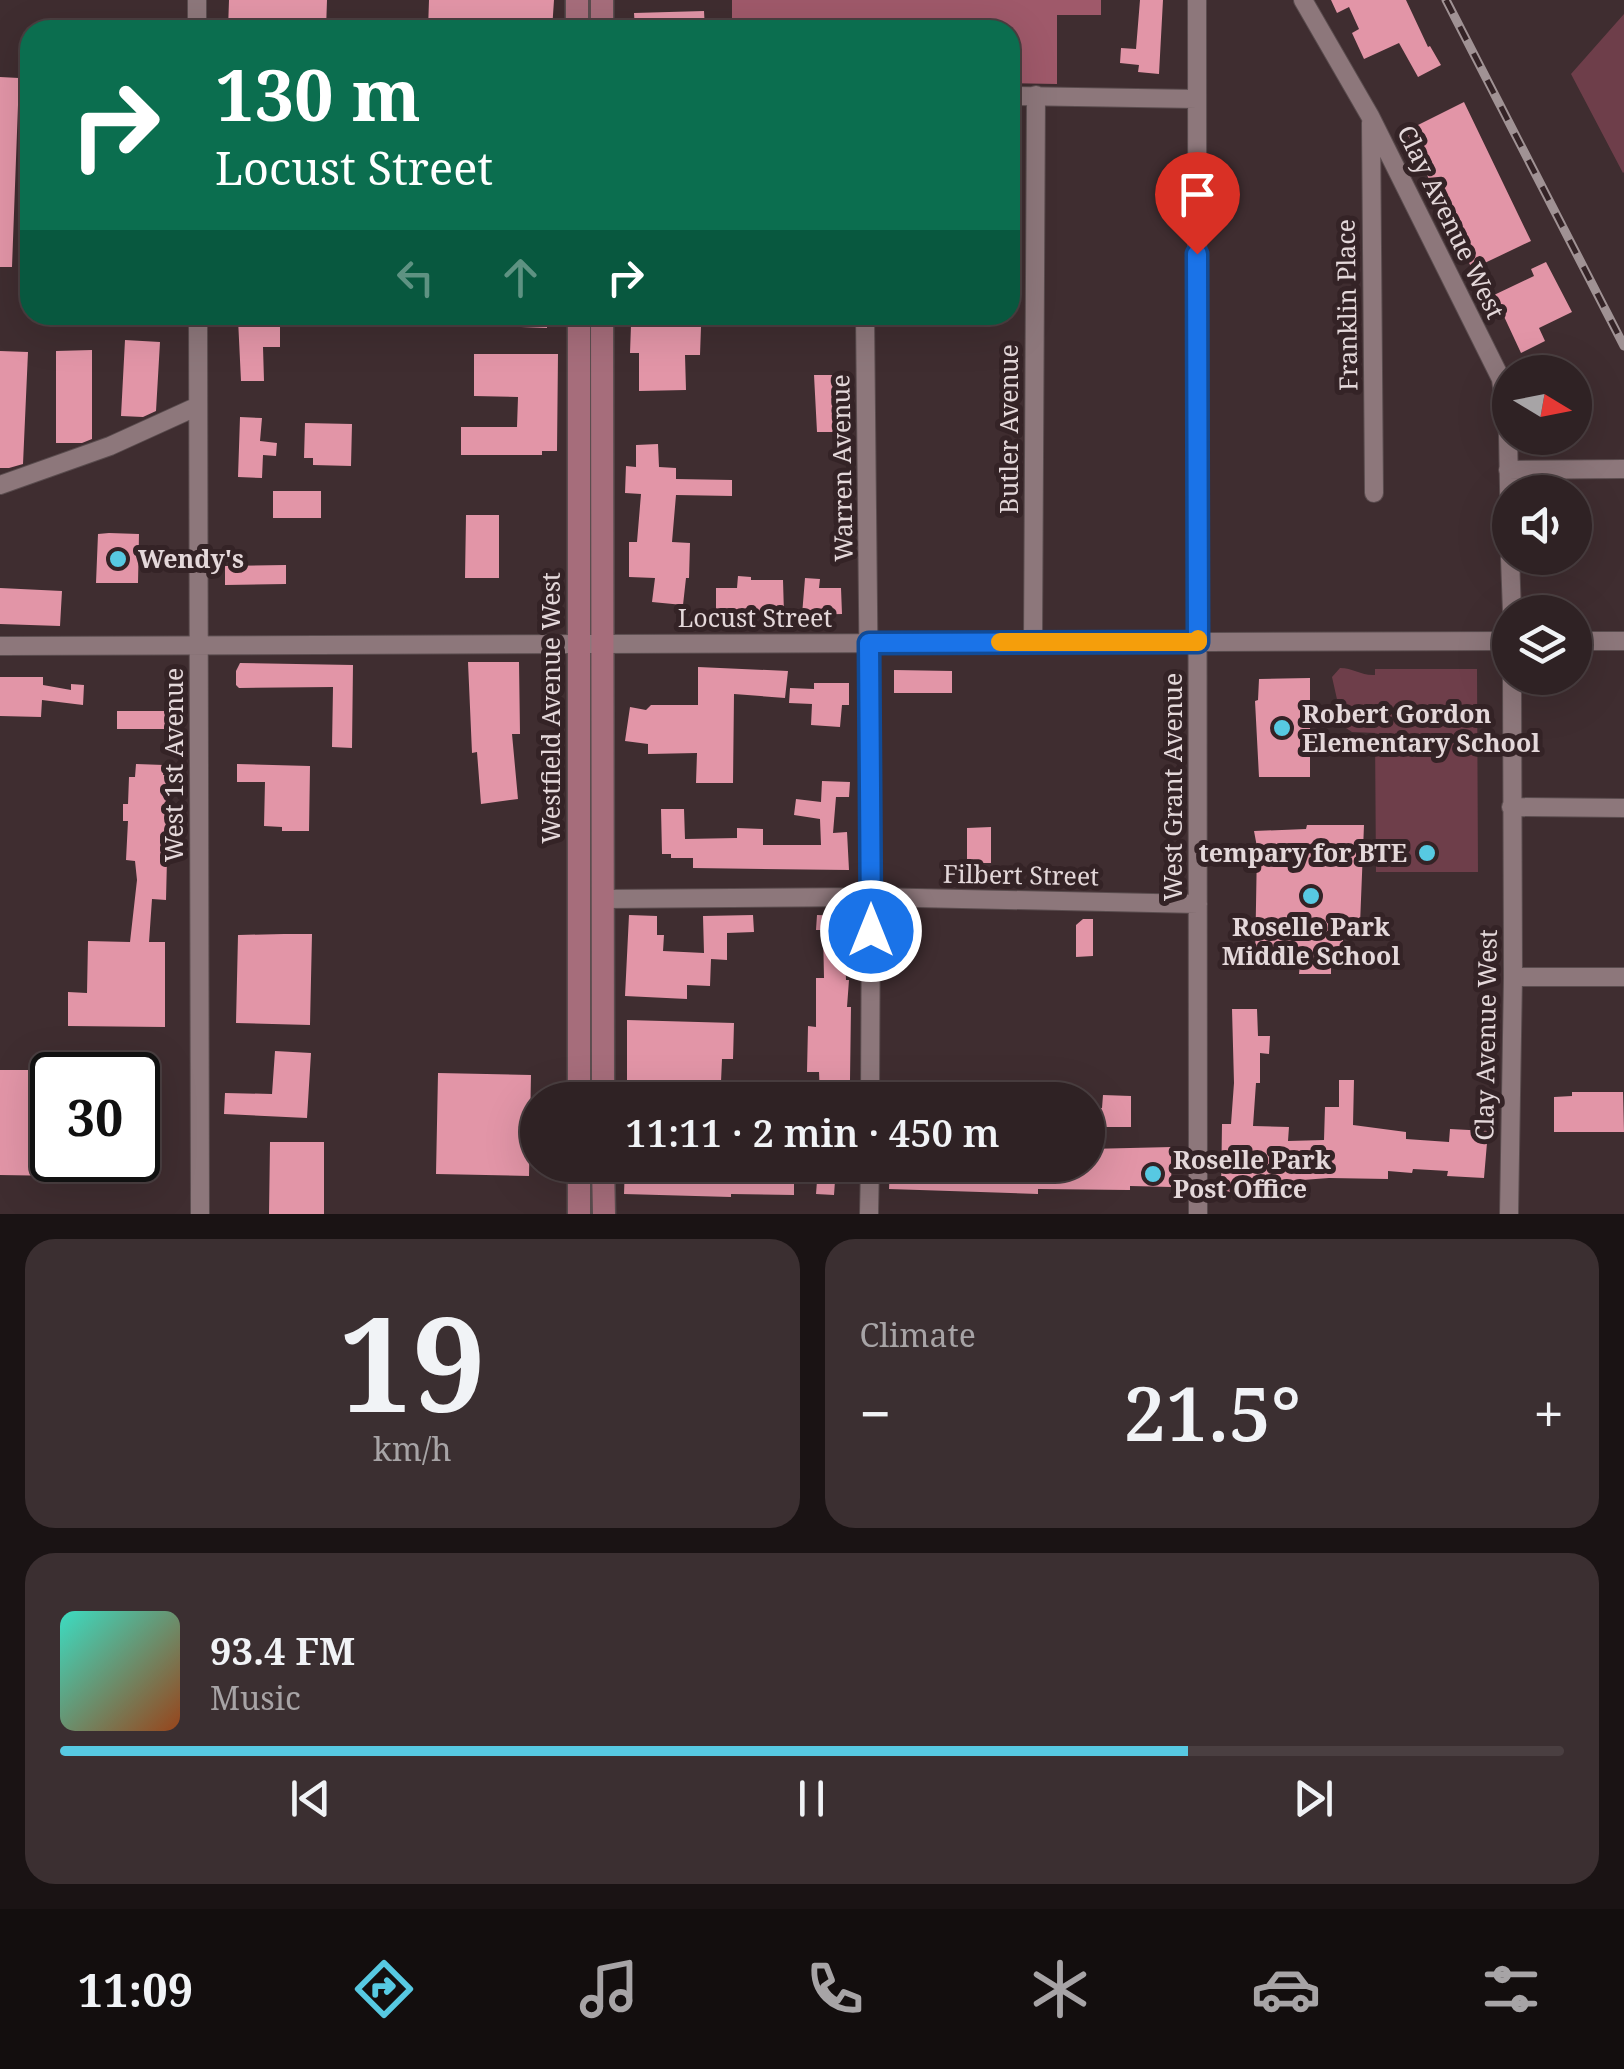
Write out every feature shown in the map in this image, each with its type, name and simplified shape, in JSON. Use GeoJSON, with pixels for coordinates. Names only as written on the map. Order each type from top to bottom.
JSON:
{"type":"FeatureCollection","features":[{"type":"Feature","properties":{"kind":"main road","name":"Westfield Avenue West"},"geometry":{"type":"LineString","coordinates":[[579,325],[579,1082]]}},
{"type":"Feature","properties":{"kind":"main road","name":"Westfield Avenue West"},"geometry":{"type":"LineString","coordinates":[[602,325],[603,1082]]}},
{"type":"Feature","properties":{"kind":"main road"},"geometry":{"type":"LineString","coordinates":[[579,1182],[579,1214]]}},
{"type":"Feature","properties":{"kind":"main road"},"geometry":{"type":"LineString","coordinates":[[604,1182],[604,1214]]}},
{"type":"Feature","properties":{"kind":"street","name":"West Grant Avenue"},"geometry":{"type":"LineString","coordinates":[[1197,0],[1198,1214]]}},
{"type":"Feature","properties":{"kind":"street","name":"Clay Avenue West"},"geometry":{"type":"LineString","coordinates":[[1303,0],[1370,116],[1501,379],[1507,417],[1508,475]]}},
{"type":"Feature","properties":{"kind":"street","name":"Butler Avenue"},"geometry":{"type":"LineString","coordinates":[[1033,642],[1036,95]]}},
{"type":"Feature","properties":{"kind":"street"},"geometry":{"type":"LineString","coordinates":[[1020,96],[1197,99]]}},
{"type":"Feature","properties":{"kind":"street","name":"Franklin Place"},"geometry":{"type":"LineString","coordinates":[[1370,116],[1374,493]]}},
{"type":"Feature","properties":{"kind":"street","name":"West 1st Avenue"},"geometry":{"type":"LineString","coordinates":[[198,325],[200,1214]]}},
{"type":"Feature","properties":{"kind":"street","name":"Warren Avenue"},"geometry":{"type":"LineString","coordinates":[[866,325],[870,1082]]}},
{"type":"Feature","properties":{"kind":"street"},"geometry":{"type":"LineString","coordinates":[[0,484],[110,446],[198,406]]}},
{"type":"Feature","properties":{"kind":"street"},"geometry":{"type":"LineString","coordinates":[[1508,470],[1624,469]]}},
{"type":"Feature","properties":{"kind":"street"},"geometry":{"type":"LineString","coordinates":[[1592,641],[1624,641]]}},
{"type":"Feature","properties":{"kind":"street","name":"Locust Street"},"geometry":{"type":"LineString","coordinates":[[0,646],[1492,642]]}},
{"type":"Feature","properties":{"kind":"street","name":"Clay Avenue West"},"geometry":{"type":"LineString","coordinates":[[1508,1214],[1513,976],[1512,695]]}},
{"type":"Feature","properties":{"kind":"street"},"geometry":{"type":"LineString","coordinates":[[1511,807],[1624,808]]}},
{"type":"Feature","properties":{"kind":"street","name":"Filbert Street"},"geometry":{"type":"LineString","coordinates":[[603,899],[872,897],[1198,904]]}},
{"type":"Feature","properties":{"kind":"street"},"geometry":{"type":"LineString","coordinates":[[1513,976],[1624,977]]}},
{"type":"Feature","properties":{"kind":"street"},"geometry":{"type":"LineString","coordinates":[[869,1214],[870,1182]]}},
{"type":"Feature","properties":{"kind":"shaded area"},"geometry":{"type":"Polygon","coordinates":[[[732,0],[1101,0],[1101,15],[1057,15],[1057,84],[1020,83],[1020,20],[732,20],[732,0]]]}},
{"type":"Feature","properties":{"kind":"shaded area"},"geometry":{"type":"Polygon","coordinates":[[[1624,14],[1624,172],[1623,173],[1571,74],[1624,14]]]}},
{"type":"Feature","properties":{"kind":"shaded area"},"geometry":{"type":"Polygon","coordinates":[[[1340,668],[1370,675],[1375,675],[1375,669],[1477,669],[1478,872],[1376,872],[1375,733],[1352,732],[1343,726],[1332,677],[1340,668]]]}},
{"type":"Feature","properties":{"kind":"building"},"geometry":{"type":"Polygon","coordinates":[[[229,0],[327,0],[326,20],[228,20],[229,0]]]}},
{"type":"Feature","properties":{"kind":"building"},"geometry":{"type":"Polygon","coordinates":[[[429,0],[554,0],[553,20],[428,20],[429,0]]]}},
{"type":"Feature","properties":{"kind":"building"},"geometry":{"type":"Polygon","coordinates":[[[1140,0],[1163,0],[1159,74],[1138,72],[1139,65],[1120,63],[1121,48],[1136,49],[1140,0]]]}},
{"type":"Feature","properties":{"kind":"building"},"geometry":{"type":"Polygon","coordinates":[[[1331,0],[1406,0],[1441,65],[1418,77],[1399,43],[1364,59],[1352,33],[1359,29],[1349,7],[1337,13],[1331,0]]]}},
{"type":"Feature","properties":{"kind":"building"},"geometry":{"type":"Polygon","coordinates":[[[704,11],[704,20],[634,20],[634,13],[704,11]]]}},
{"type":"Feature","properties":{"kind":"building"},"geometry":{"type":"Polygon","coordinates":[[[0,77],[19,78],[12,267],[0,267],[0,77]]]}},
{"type":"Feature","properties":{"kind":"building"},"geometry":{"type":"Polygon","coordinates":[[[1464,102],[1531,241],[1472,269],[1406,131],[1464,102]]]}},
{"type":"Feature","properties":{"kind":"building"},"geometry":{"type":"Polygon","coordinates":[[[1546,262],[1572,312],[1539,328],[1545,341],[1521,353],[1494,295],[1534,276],[1531,269],[1546,262]]]}},
{"type":"Feature","properties":{"kind":"building"},"geometry":{"type":"Polygon","coordinates":[[[238,325],[280,325],[280,347],[263,347],[264,381],[241,381],[238,325]]]}},
{"type":"Feature","properties":{"kind":"building"},"geometry":{"type":"Polygon","coordinates":[[[473,325],[547,325],[547,328],[473,325]]]}},
{"type":"Feature","properties":{"kind":"building"},"geometry":{"type":"Polygon","coordinates":[[[631,325],[701,327],[700,355],[685,355],[686,390],[639,391],[639,353],[630,353],[631,325]]]}},
{"type":"Feature","properties":{"kind":"building"},"geometry":{"type":"Polygon","coordinates":[[[125,340],[160,342],[156,411],[143,417],[121,416],[125,340]]]}},
{"type":"Feature","properties":{"kind":"building"},"geometry":{"type":"Polygon","coordinates":[[[92,350],[92,439],[56,443],[56,351],[92,350]]]}},
{"type":"Feature","properties":{"kind":"building"},"geometry":{"type":"Polygon","coordinates":[[[0,351],[28,352],[23,464],[9,468],[0,468],[0,351]]]}},
{"type":"Feature","properties":{"kind":"building"},"geometry":{"type":"Polygon","coordinates":[[[474,354],[558,354],[557,451],[542,451],[542,455],[461,455],[461,427],[517,427],[518,397],[474,396],[474,354]]]}},
{"type":"Feature","properties":{"kind":"building"},"geometry":{"type":"Polygon","coordinates":[[[814,375],[837,375],[837,432],[817,432],[814,375]]]}},
{"type":"Feature","properties":{"kind":"building"},"geometry":{"type":"Polygon","coordinates":[[[240,417],[262,418],[260,441],[277,443],[276,456],[263,455],[262,478],[238,477],[240,417]]]}},
{"type":"Feature","properties":{"kind":"building"},"geometry":{"type":"Polygon","coordinates":[[[305,423],[352,424],[351,466],[313,465],[313,458],[304,458],[305,423]]]}},
{"type":"Feature","properties":{"kind":"building"},"geometry":{"type":"Polygon","coordinates":[[[658,444],[659,467],[676,468],[676,479],[732,480],[732,496],[676,495],[672,542],[690,543],[683,605],[652,602],[655,578],[629,577],[629,542],[637,542],[641,494],[625,493],[626,466],[636,467],[636,445],[658,444]]]}},
{"type":"Feature","properties":{"kind":"building"},"geometry":{"type":"Polygon","coordinates":[[[273,491],[321,491],[321,518],[273,518],[273,491]]]}},
{"type":"Feature","properties":{"kind":"building"},"geometry":{"type":"Polygon","coordinates":[[[466,515],[499,515],[499,578],[465,578],[466,515]]]}},
{"type":"Feature","properties":{"kind":"building","name":"Wendy's"},"geometry":{"type":"Polygon","coordinates":[[[98,534],[139,534],[138,583],[96,583],[98,534]]]}},
{"type":"Feature","properties":{"kind":"building"},"geometry":{"type":"Polygon","coordinates":[[[286,565],[286,584],[225,585],[225,566],[286,565]]]}},
{"type":"Feature","properties":{"kind":"building"},"geometry":{"type":"Polygon","coordinates":[[[738,576],[783,580],[784,614],[716,612],[716,588],[737,588],[738,576]]]}},
{"type":"Feature","properties":{"kind":"building"},"geometry":{"type":"Polygon","coordinates":[[[805,578],[820,579],[819,588],[841,588],[842,614],[802,615],[805,578]]]}},
{"type":"Feature","properties":{"kind":"building"},"geometry":{"type":"Polygon","coordinates":[[[0,588],[62,591],[60,626],[0,624],[0,588]]]}},
{"type":"Feature","properties":{"kind":"building"},"geometry":{"type":"Polygon","coordinates":[[[468,662],[519,662],[520,734],[512,734],[518,799],[481,804],[477,752],[472,753],[468,662]]]}},
{"type":"Feature","properties":{"kind":"building"},"geometry":{"type":"Polygon","coordinates":[[[240,663],[353,665],[352,748],[332,747],[333,687],[239,688],[236,671],[240,663]]]}},
{"type":"Feature","properties":{"kind":"building"},"geometry":{"type":"Polygon","coordinates":[[[698,667],[788,671],[785,698],[734,694],[733,783],[696,783],[697,753],[648,754],[648,744],[625,741],[630,707],[646,710],[651,705],[698,705],[698,667]]]}},
{"type":"Feature","properties":{"kind":"building"},"geometry":{"type":"Polygon","coordinates":[[[894,670],[952,671],[952,693],[894,693],[894,670]]]}},
{"type":"Feature","properties":{"kind":"building"},"geometry":{"type":"Polygon","coordinates":[[[0,677],[43,677],[43,685],[71,690],[71,684],[84,685],[83,705],[42,700],[41,717],[0,716],[0,677]]]}},
{"type":"Feature","properties":{"kind":"building","name":"Robert Gordon Elementary School"},"geometry":{"type":"Polygon","coordinates":[[[1310,678],[1310,777],[1259,777],[1255,701],[1259,679],[1310,678]]]}},
{"type":"Feature","properties":{"kind":"building"},"geometry":{"type":"Polygon","coordinates":[[[814,683],[849,683],[849,705],[842,705],[840,727],[811,725],[812,704],[789,703],[790,688],[814,689],[814,683]]]}},
{"type":"Feature","properties":{"kind":"building"},"geometry":{"type":"Polygon","coordinates":[[[117,711],[169,711],[169,729],[117,729],[117,711]]]}},
{"type":"Feature","properties":{"kind":"building"},"geometry":{"type":"Polygon","coordinates":[[[136,764],[164,765],[163,775],[169,775],[166,900],[152,899],[149,942],[165,942],[165,1027],[68,1026],[68,992],[87,993],[88,941],[130,942],[137,880],[135,861],[126,860],[128,821],[123,821],[123,804],[128,804],[129,777],[135,777],[136,764]]]}},
{"type":"Feature","properties":{"kind":"building"},"geometry":{"type":"Polygon","coordinates":[[[237,764],[310,766],[309,831],[264,826],[265,782],[237,782],[237,764]]]}},
{"type":"Feature","properties":{"kind":"building"},"geometry":{"type":"Polygon","coordinates":[[[822,781],[850,782],[849,797],[836,797],[833,833],[847,832],[849,870],[693,868],[693,858],[662,854],[661,809],[684,809],[685,839],[737,838],[737,828],[763,829],[763,845],[821,845],[820,819],[794,815],[796,799],[821,802],[822,781]]]}},
{"type":"Feature","properties":{"kind":"building","name":"Roselle Park Middle School"},"geometry":{"type":"Polygon","coordinates":[[[1307,825],[1364,825],[1360,924],[1343,924],[1343,963],[1331,963],[1331,974],[1299,974],[1300,964],[1255,963],[1254,831],[1306,829],[1307,825]]]}},
{"type":"Feature","properties":{"kind":"building"},"geometry":{"type":"Polygon","coordinates":[[[991,827],[991,863],[967,863],[967,828],[991,827]]]}},
{"type":"Feature","properties":{"kind":"building"},"geometry":{"type":"Polygon","coordinates":[[[629,915],[657,916],[657,935],[664,935],[663,951],[704,953],[703,916],[753,915],[754,932],[727,933],[727,960],[711,959],[710,986],[687,985],[687,999],[625,996],[629,915]]]}},
{"type":"Feature","properties":{"kind":"building"},"geometry":{"type":"Polygon","coordinates":[[[817,915],[849,916],[849,931],[844,931],[849,980],[847,1007],[851,1007],[850,1082],[819,1082],[819,1072],[807,1072],[808,1026],[816,1027],[816,978],[824,978],[823,930],[816,930],[817,915]]]}},
{"type":"Feature","properties":{"kind":"building"},"geometry":{"type":"Polygon","coordinates":[[[1083,919],[1093,919],[1093,956],[1076,957],[1076,925],[1083,919]]]}},
{"type":"Feature","properties":{"kind":"building"},"geometry":{"type":"Polygon","coordinates":[[[312,934],[310,1025],[236,1023],[238,935],[312,934]]]}},
{"type":"Feature","properties":{"kind":"building"},"geometry":{"type":"Polygon","coordinates":[[[1232,1009],[1257,1009],[1258,1036],[1270,1036],[1269,1054],[1260,1053],[1253,1126],[1289,1127],[1288,1141],[1324,1140],[1325,1107],[1339,1107],[1339,1080],[1354,1080],[1353,1125],[1406,1132],[1406,1139],[1449,1142],[1450,1129],[1488,1131],[1484,1178],[1413,1169],[1412,1173],[1388,1171],[1388,1179],[1289,1181],[1288,1193],[1221,1192],[1222,1124],[1231,1124],[1234,1083],[1232,1009]]]}},
{"type":"Feature","properties":{"kind":"building"},"geometry":{"type":"Polygon","coordinates":[[[627,1020],[734,1023],[733,1059],[722,1059],[721,1082],[627,1082],[627,1020]]]}},
{"type":"Feature","properties":{"kind":"building"},"geometry":{"type":"Polygon","coordinates":[[[275,1051],[311,1053],[307,1118],[224,1114],[225,1093],[272,1094],[275,1051]]]}},
{"type":"Feature","properties":{"kind":"building"},"geometry":{"type":"Polygon","coordinates":[[[0,1070],[30,1070],[30,1175],[0,1175],[0,1070]]]}},
{"type":"Feature","properties":{"kind":"building"},"geometry":{"type":"Polygon","coordinates":[[[438,1073],[531,1075],[531,1082],[520,1082],[520,1176],[436,1174],[438,1073]]]}},
{"type":"Feature","properties":{"kind":"building"},"geometry":{"type":"Polygon","coordinates":[[[1572,1092],[1623,1092],[1624,1132],[1554,1132],[1554,1097],[1572,1096],[1572,1092]]]}},
{"type":"Feature","properties":{"kind":"building"},"geometry":{"type":"Polygon","coordinates":[[[1105,1095],[1131,1096],[1131,1127],[1105,1127],[1105,1095]]]}},
{"type":"Feature","properties":{"kind":"building"},"geometry":{"type":"Polygon","coordinates":[[[270,1142],[324,1142],[324,1214],[269,1214],[270,1142]]]}},
{"type":"Feature","properties":{"kind":"building"},"geometry":{"type":"Polygon","coordinates":[[[1172,1147],[1171,1187],[1038,1189],[1038,1194],[889,1189],[889,1182],[1105,1182],[1105,1149],[1172,1147]]]}},
{"type":"Feature","properties":{"kind":"building"},"geometry":{"type":"Polygon","coordinates":[[[624,1182],[794,1182],[794,1195],[624,1194],[624,1182]]]}},
{"type":"Feature","properties":{"kind":"building"},"geometry":{"type":"Polygon","coordinates":[[[817,1182],[835,1182],[834,1195],[816,1194],[817,1182]]]}},
{"type":"Feature","properties":{"kind":"railway"},"geometry":{"type":"LineString","coordinates":[[1446,0],[1624,346]]}},
{"type":"Feature","properties":{"kind":"slow traffic"},"geometry":{"type":"LineString","coordinates":[[1000,642],[1198,639]]}},
{"type":"Feature","properties":{"kind":"place","name":"Wendy's"},"geometry":{"type":"Point","coordinates":[118,559]}},
{"type":"Feature","properties":{"kind":"place","name":"Robert Gordon Elementary School"},"geometry":{"type":"Point","coordinates":[1282,728]}},
{"type":"Feature","properties":{"kind":"place","name":"tempary for BTE"},"geometry":{"type":"Point","coordinates":[1427,853]}},
{"type":"Feature","properties":{"kind":"place","name":"Roselle Park Middle School"},"geometry":{"type":"Point","coordinates":[1311,896]}},
{"type":"Feature","properties":{"kind":"place","name":"Roselle Park Post Office"},"geometry":{"type":"Point","coordinates":[1153,1174]}},
{"type":"Feature","properties":{"kind":"route"},"geometry":{"type":"LineString","coordinates":[[871,931],[869,643],[1198,642],[1197,254]]}}]}
